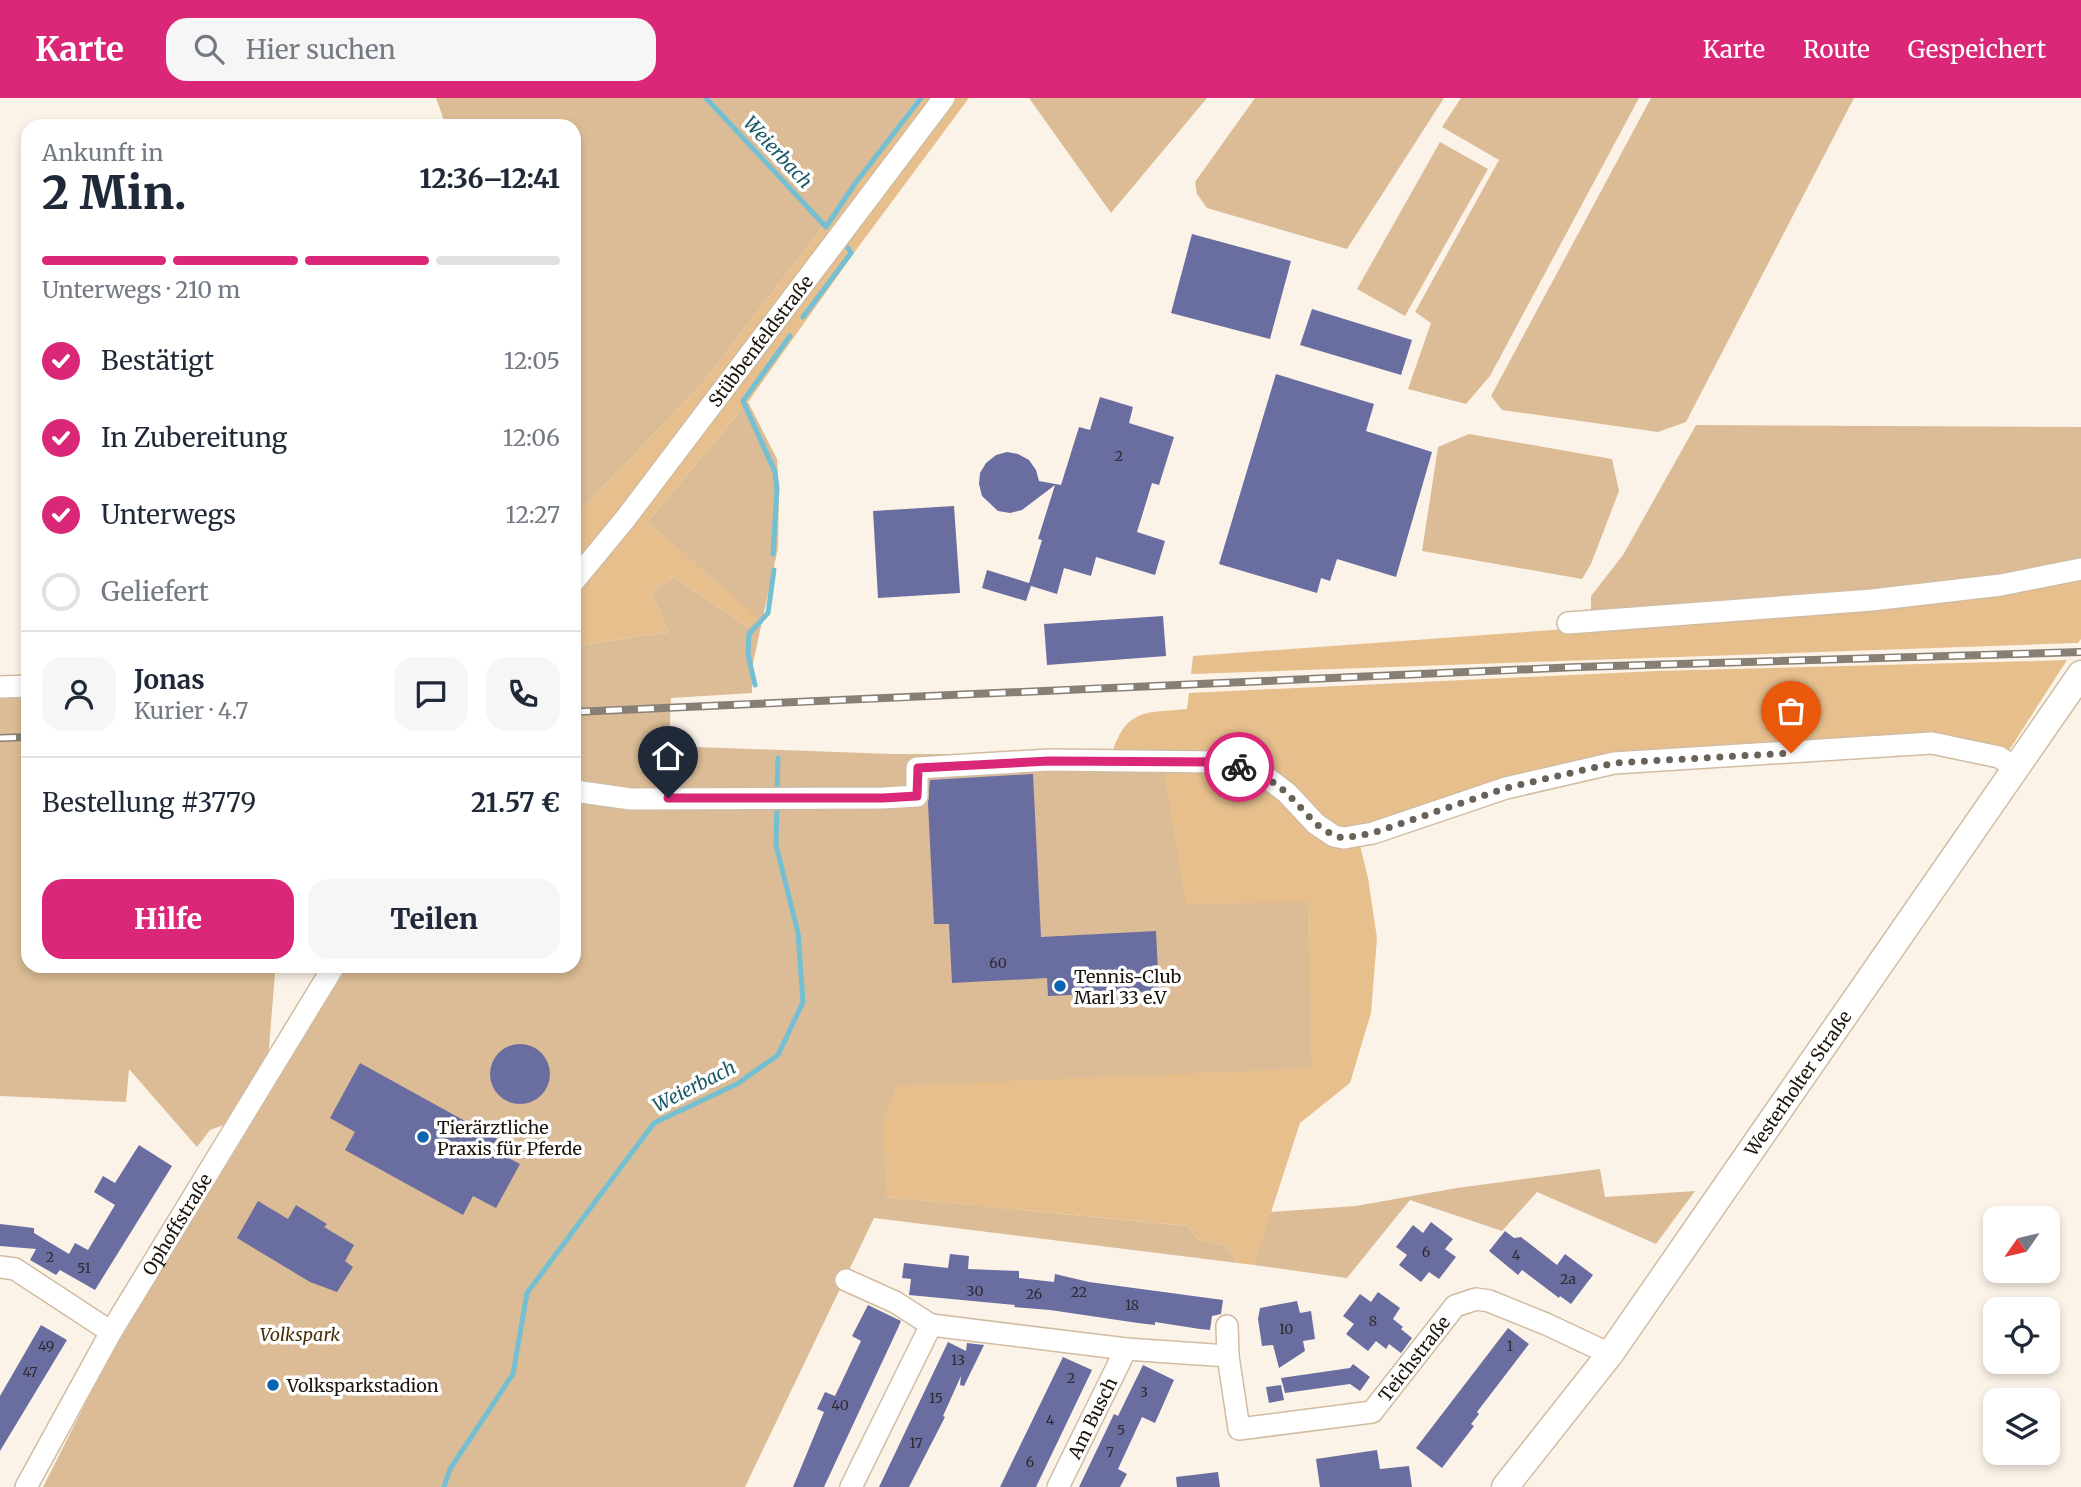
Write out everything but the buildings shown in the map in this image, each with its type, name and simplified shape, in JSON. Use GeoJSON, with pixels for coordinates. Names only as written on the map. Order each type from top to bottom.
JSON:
{"type":"FeatureCollection","features":[{"type":"Feature","properties":{"kind":"main road","name":"Westerholter Straße"},"geometry":{"type":"LineString","coordinates":[[1506,1487],[1610,1354],[2081,674]]}},
{"type":"Feature","properties":{"kind":"street","name":"Stübbenfeldstraße"},"geometry":{"type":"LineString","coordinates":[[581,573],[626,518],[944,98]]}},
{"type":"Feature","properties":{"kind":"street"},"geometry":{"type":"LineString","coordinates":[[1568,623],[1872,600],[2001,585],[2081,569]]}},
{"type":"Feature","properties":{"kind":"street"},"geometry":{"type":"LineString","coordinates":[[0,687],[21,686]]}},
{"type":"Feature","properties":{"kind":"street"},"geometry":{"type":"LineString","coordinates":[[581,792],[631,799],[917,796],[918,768],[1049,761],[1217,762],[1261,773],[1287,793],[1316,824],[1334,836],[1344,838],[1373,833],[1506,788],[1614,763],[1932,743],[1998,757],[2016,768]]}},
{"type":"Feature","properties":{"kind":"street","name":"Ophoffstraße"},"geometry":{"type":"LineString","coordinates":[[26,1487],[111,1332],[330,973]]}},
{"type":"Feature","properties":{"kind":"street"},"geometry":{"type":"LineString","coordinates":[[0,1267],[15,1269],[111,1332]]}},
{"type":"Feature","properties":{"kind":"street"},"geometry":{"type":"LineString","coordinates":[[846,1280],[895,1302],[931,1325],[1126,1349],[1228,1356]]}},
{"type":"Feature","properties":{"kind":"street","name":"Teichstraße"},"geometry":{"type":"LineString","coordinates":[[1227,1326],[1228,1356],[1238,1429],[1372,1412],[1455,1306],[1476,1299],[1489,1301],[1546,1324],[1610,1354]]}},
{"type":"Feature","properties":{"kind":"street"},"geometry":{"type":"LineString","coordinates":[[851,1487],[931,1325]]}},
{"type":"Feature","properties":{"kind":"street","name":"Am Busch"},"geometry":{"type":"LineString","coordinates":[[1058,1487],[1126,1349]]}},
{"type":"Feature","properties":{"kind":"green space"},"geometry":{"type":"Polygon","coordinates":[[[436,98],[917,98],[816,236],[702,384],[581,510],[581,119],[444,119],[436,98]]]}},
{"type":"Feature","properties":{"kind":"green space"},"geometry":{"type":"Polygon","coordinates":[[[1029,98],[1207,98],[1111,213],[1029,98]]]}},
{"type":"Feature","properties":{"kind":"green space"},"geometry":{"type":"Polygon","coordinates":[[[1255,98],[1444,98],[1347,249],[1207,208],[1197,194],[1195,182],[1255,98]]]}},
{"type":"Feature","properties":{"kind":"green space"},"geometry":{"type":"Polygon","coordinates":[[[1461,98],[1639,98],[1490,376],[1466,404],[1408,389],[1431,323],[1415,312],[1499,160],[1442,127],[1461,98]]]}},
{"type":"Feature","properties":{"kind":"green space"},"geometry":{"type":"Polygon","coordinates":[[[1651,98],[1854,98],[1686,422],[1658,432],[1502,410],[1491,396],[1651,98]]]}},
{"type":"Feature","properties":{"kind":"green space"},"geometry":{"type":"Polygon","coordinates":[[[1440,142],[1488,169],[1405,316],[1357,289],[1440,142]]]}},
{"type":"Feature","properties":{"kind":"green space","name":"Volkspark"},"geometry":{"type":"Polygon","coordinates":[[[748,402],[777,459],[779,489],[778,548],[752,668],[752,693],[671,698],[669,746],[891,754],[1161,754],[1309,901],[1312,1068],[887,1197],[1188,1226],[1198,1239],[1226,1246],[1238,1263],[874,1218],[745,1487],[43,1487],[119,1337],[340,973],[581,973],[581,645],[668,632],[651,591],[674,577],[748,627],[758,619],[647,522],[748,402]]]}},
{"type":"Feature","properties":{"kind":"green space"},"geometry":{"type":"Polygon","coordinates":[[[1696,425],[2081,427],[2081,557],[1993,581],[1610,615],[1591,611],[1591,596],[1623,555],[1696,425]]]}},
{"type":"Feature","properties":{"kind":"green space"},"geometry":{"type":"Polygon","coordinates":[[[1469,434],[1612,459],[1619,491],[1591,564],[1582,579],[1422,551],[1438,447],[1469,434]]]}},
{"type":"Feature","properties":{"kind":"green space"},"geometry":{"type":"Polygon","coordinates":[[[21,697],[21,973],[275,973],[268,1060],[226,1124],[210,1130],[197,1147],[129,1069],[126,1102],[0,1096],[0,698],[21,697]]]}},
{"type":"Feature","properties":{"kind":"green space"},"geometry":{"type":"Polygon","coordinates":[[[1600,1169],[1605,1197],[1695,1191],[1656,1244],[1537,1192],[1502,1231],[1410,1200],[1347,1278],[1254,1265],[1270,1212],[1356,1206],[1457,1188],[1600,1169]]]}},
{"type":"Feature","properties":{"kind":"shaded area"},"geometry":{"type":"Polygon","coordinates":[[[917,98],[969,98],[748,402],[647,522],[759,619],[748,627],[674,577],[651,591],[668,632],[581,645],[581,510],[702,384],[816,236],[917,98]]]}},
{"type":"Feature","properties":{"kind":"shaded area"},"geometry":{"type":"Polygon","coordinates":[[[2081,576],[2081,639],[2078,643],[1191,674],[1193,656],[1567,629],[2081,576]]]}},
{"type":"Feature","properties":{"kind":"shaded area"},"geometry":{"type":"Polygon","coordinates":[[[2067,660],[2008,752],[1923,747],[1619,766],[1356,829],[1368,878],[1377,938],[1371,1013],[1350,1083],[1300,1123],[1254,1265],[1238,1263],[1226,1246],[1198,1239],[1188,1226],[886,1197],[883,1122],[896,1086],[1311,1068],[1309,902],[1186,904],[1161,754],[1112,754],[1124,728],[1131,721],[1149,713],[1187,709],[1189,693],[1656,671],[2067,660]]]}},
{"type":"Feature","properties":{"kind":"waterway","name":"Weierbach"},"geometry":{"type":"LineString","coordinates":[[706,98],[826,227],[854,185],[921,98]]}},
{"type":"Feature","properties":{"kind":"waterway","name":"Weierbach"},"geometry":{"type":"LineString","coordinates":[[803,317],[851,253],[848,248]]}},
{"type":"Feature","properties":{"kind":"waterway","name":"Weierbach"},"geometry":{"type":"LineString","coordinates":[[773,554],[777,488],[775,472],[743,401],[790,336]]}},
{"type":"Feature","properties":{"kind":"waterway","name":"Weierbach"},"geometry":{"type":"LineString","coordinates":[[755,685],[748,654],[749,634],[768,613],[774,570]]}},
{"type":"Feature","properties":{"kind":"waterway","name":"Weierbach"},"geometry":{"type":"LineString","coordinates":[[777,793],[778,758]]}},
{"type":"Feature","properties":{"kind":"waterway","name":"Weierbach"},"geometry":{"type":"LineString","coordinates":[[444,1487],[450,1469],[513,1374],[527,1293],[654,1123],[737,1084],[778,1055],[803,1002],[798,933],[776,845],[777,803]]}},
{"type":"Feature","properties":{"kind":"railway"},"geometry":{"type":"LineString","coordinates":[[581,712],[1578,667],[2081,652]]}},
{"type":"Feature","properties":{"kind":"railway"},"geometry":{"type":"LineString","coordinates":[[0,738],[21,737]]}},
{"type":"Feature","properties":{"kind":"way so far"},"geometry":{"type":"LineString","coordinates":[[1239,767],[1261,773],[1287,793],[1316,824],[1334,836],[1344,838],[1373,833],[1506,788],[1614,763],[1791,753]]}},
{"type":"Feature","properties":{"kind":"place","name":"Tennis-Club Marl 33 e.V"},"geometry":{"type":"Point","coordinates":[1060,986]}},
{"type":"Feature","properties":{"kind":"place","name":"Tierärztliche Praxis für Pferde"},"geometry":{"type":"Point","coordinates":[423,1137]}},
{"type":"Feature","properties":{"kind":"place","name":"Volksparkstadion"},"geometry":{"type":"Point","coordinates":[273,1385]}},
{"type":"Feature","properties":{"kind":"route"},"geometry":{"type":"LineString","coordinates":[[668,798],[917,796],[918,768],[1049,761],[1217,762],[1239,767]]}}]}
